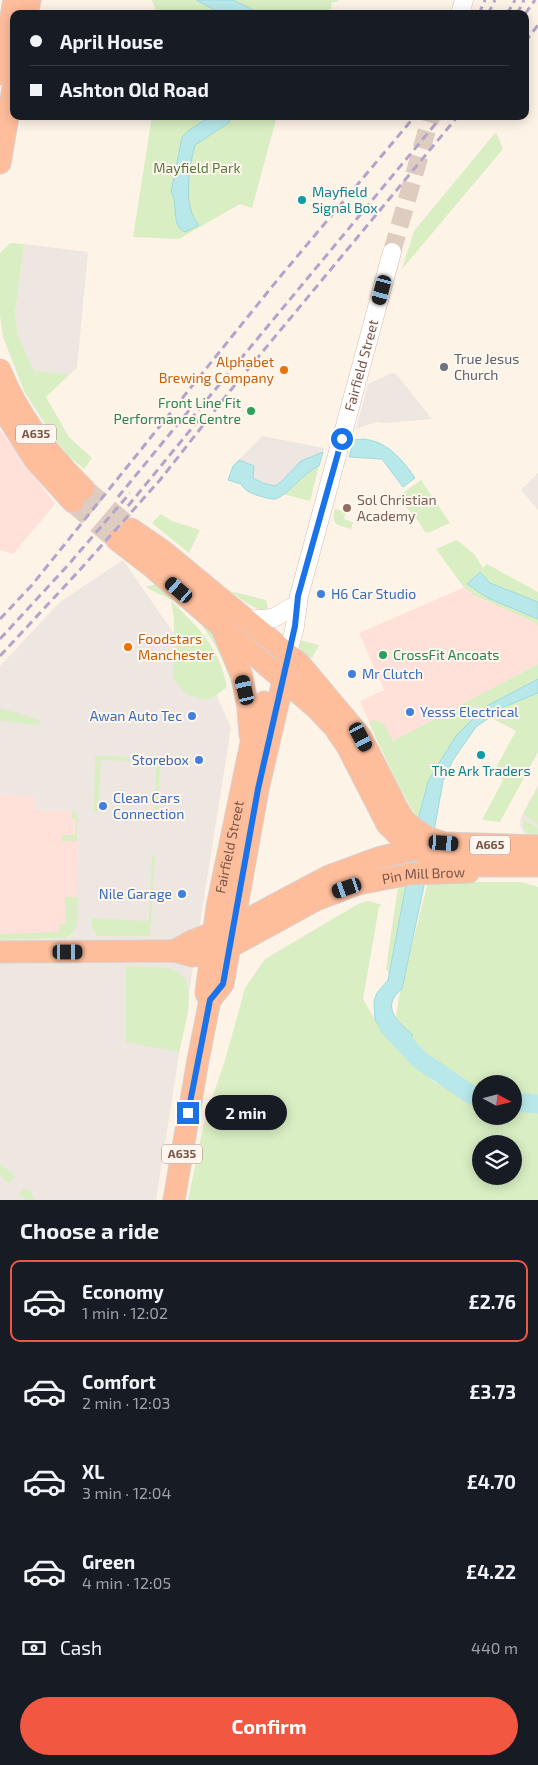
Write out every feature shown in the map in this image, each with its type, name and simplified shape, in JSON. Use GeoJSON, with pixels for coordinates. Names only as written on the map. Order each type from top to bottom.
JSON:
{"type":"FeatureCollection","features":[{"type":"Feature","properties":{"kind":"highway"},"geometry":{"type":"LineString","coordinates":[[0,74],[10,21]]}},
{"type":"Feature","properties":{"kind":"highway"},"geometry":{"type":"LineString","coordinates":[[0,163],[10,105]]}},
{"type":"Feature","properties":{"kind":"highway","name":"A635"},"geometry":{"type":"LineString","coordinates":[[0,370],[10,393],[78,495],[35,460],[0,405]]}},
{"type":"Feature","properties":{"kind":"highway","name":"A635"},"geometry":{"type":"LineString","coordinates":[[124,534],[162,551],[299,663],[361,737],[397,808],[396,822],[334,727],[299,692],[158,571],[124,534]]}},
{"type":"Feature","properties":{"kind":"highway","name":"Fairfield Street"},"geometry":{"type":"LineString","coordinates":[[221,625],[242,676],[248,708],[251,743]]}},
{"type":"Feature","properties":{"kind":"highway","name":"Fairfield Street"},"geometry":{"type":"LineString","coordinates":[[223,939],[258,789],[277,674],[283,650]]}},
{"type":"Feature","properties":{"kind":"highway","name":"Fairfield Street"},"geometry":{"type":"LineString","coordinates":[[223,939],[217,907],[251,743],[277,674]]}},
{"type":"Feature","properties":{"kind":"highway"},"geometry":{"type":"LineString","coordinates":[[378,858],[396,822]]}},
{"type":"Feature","properties":{"kind":"highway","name":"A665"},"geometry":{"type":"LineString","coordinates":[[396,822],[421,834],[439,847],[427,855],[415,849],[399,838],[396,822]]}},
{"type":"Feature","properties":{"kind":"highway","name":"Pin Mill Brow"},"geometry":{"type":"LineString","coordinates":[[439,847],[483,866]]}},
{"type":"Feature","properties":{"kind":"highway","name":"Pin Mill Brow"},"geometry":{"type":"LineString","coordinates":[[439,847],[537,853]]}},
{"type":"Feature","properties":{"kind":"highway","name":"Pin Mill Brow"},"geometry":{"type":"LineString","coordinates":[[223,939],[329,876],[378,858],[415,849]]}},
{"type":"Feature","properties":{"kind":"highway","name":"A665"},"geometry":{"type":"LineString","coordinates":[[483,866],[537,853]]}},
{"type":"Feature","properties":{"kind":"highway","name":"Pin Mill Brow"},"geometry":{"type":"LineString","coordinates":[[223,939],[358,884],[410,874],[467,873],[483,866]]}},
{"type":"Feature","properties":{"kind":"highway"},"geometry":{"type":"LineString","coordinates":[[0,952],[174,951],[192,941],[223,939]]}},
{"type":"Feature","properties":{"kind":"highway","name":"A635"},"geometry":{"type":"LineString","coordinates":[[174,1200],[208,996],[223,984],[223,939]]}},
{"type":"Feature","properties":{"kind":"highway"},"geometry":{"type":"LineString","coordinates":[[174,951],[192,971],[208,996]]}},
{"type":"Feature","properties":{"kind":"main road","name":"Fairfield Street"},"geometry":{"type":"LineString","coordinates":[[283,650],[295,626],[294,602],[392,252]]}},
{"type":"Feature","properties":{"kind":"main road"},"geometry":{"type":"LineString","coordinates":[[245,620],[274,618],[294,602]]}},
{"type":"Feature","properties":{"kind":"shaded area"},"geometry":{"type":"Polygon","coordinates":[[[24,244],[88,252],[77,368],[69,375],[34,372],[18,336],[15,314],[24,244]]]}},
{"type":"Feature","properties":{"kind":"shaded area"},"geometry":{"type":"Polygon","coordinates":[[[392,373],[396,374],[432,419],[376,422],[356,429],[368,384],[392,373]]]}},
{"type":"Feature","properties":{"kind":"shaded area"},"geometry":{"type":"Polygon","coordinates":[[[0,429],[55,504],[13,554],[0,550],[0,429]]]}},
{"type":"Feature","properties":{"kind":"shaded area"},"geometry":{"type":"Polygon","coordinates":[[[262,436],[324,448],[323,452],[301,461],[275,486],[253,478],[254,466],[239,460],[262,436]]]}},
{"type":"Feature","properties":{"kind":"shaded area"},"geometry":{"type":"Polygon","coordinates":[[[538,473],[538,510],[521,490],[538,473]]]}},
{"type":"Feature","properties":{"kind":"shaded area"},"geometry":{"type":"Polygon","coordinates":[[[123,560],[217,696],[231,728],[156,1200],[0,1200],[0,940],[65,938],[71,936],[76,925],[78,818],[74,811],[34,810],[35,797],[0,794],[0,666],[60,602],[123,560]]]}},
{"type":"Feature","properties":{"kind":"shaded area"},"geometry":{"type":"Polygon","coordinates":[[[465,587],[473,595],[536,623],[538,627],[538,664],[380,748],[360,701],[384,690],[359,633],[465,587]]]}},
{"type":"Feature","properties":{"kind":"shaded area"},"geometry":{"type":"Polygon","coordinates":[[[538,785],[538,836],[530,837],[523,832],[520,825],[521,817],[538,785]]]}},
{"type":"Feature","properties":{"kind":"shaded area"},"geometry":{"type":"Polygon","coordinates":[[[0,794],[35,797],[35,810],[75,811],[78,818],[75,931],[0,940],[0,794]]]}},
{"type":"Feature","properties":{"kind":"green space"},"geometry":{"type":"Polygon","coordinates":[[[152,0],[338,0],[338,2],[332,2],[331,10],[156,10],[152,0]]]}},
{"type":"Feature","properties":{"kind":"green space","name":"Mayfield Park"},"geometry":{"type":"Polygon","coordinates":[[[151,120],[276,120],[252,208],[240,204],[179,239],[133,237],[151,120]]]}},
{"type":"Feature","properties":{"kind":"green space"},"geometry":{"type":"Polygon","coordinates":[[[496,132],[503,149],[402,269],[414,231],[496,132]]]}},
{"type":"Feature","properties":{"kind":"green space"},"geometry":{"type":"Polygon","coordinates":[[[10,243],[24,244],[15,314],[18,336],[34,371],[69,375],[46,397],[69,437],[92,458],[84,469],[67,455],[24,391],[3,337],[0,315],[0,253],[10,243]]]}},
{"type":"Feature","properties":{"kind":"green space"},"geometry":{"type":"Polygon","coordinates":[[[319,466],[310,501],[283,494],[301,477],[319,466]]]}},
{"type":"Feature","properties":{"kind":"green space"},"geometry":{"type":"Polygon","coordinates":[[[421,480],[450,523],[428,533],[425,532],[416,518],[397,497],[421,480]]]}},
{"type":"Feature","properties":{"kind":"green space"},"geometry":{"type":"Polygon","coordinates":[[[335,509],[346,512],[344,519],[353,522],[351,529],[336,524],[334,521],[335,509]]]}},
{"type":"Feature","properties":{"kind":"green space"},"geometry":{"type":"Polygon","coordinates":[[[161,514],[172,521],[200,530],[189,553],[152,523],[161,514]]]}},
{"type":"Feature","properties":{"kind":"green space"},"geometry":{"type":"Polygon","coordinates":[[[457,540],[474,554],[483,568],[487,564],[538,592],[538,602],[490,583],[480,572],[467,584],[488,598],[538,619],[538,627],[536,623],[473,595],[463,586],[436,549],[457,540]]]}},
{"type":"Feature","properties":{"kind":"green space"},"geometry":{"type":"Polygon","coordinates":[[[155,584],[190,613],[176,602],[146,587],[155,584]]]}},
{"type":"Feature","properties":{"kind":"green space"},"geometry":{"type":"Polygon","coordinates":[[[230,591],[266,600],[269,611],[253,607],[230,591]]]}},
{"type":"Feature","properties":{"kind":"green space"},"geometry":{"type":"Polygon","coordinates":[[[171,601],[199,629],[219,661],[227,687],[214,697],[204,700],[185,693],[173,677],[174,618],[171,601]]]}},
{"type":"Feature","properties":{"kind":"green space"},"geometry":{"type":"Polygon","coordinates":[[[191,614],[208,628],[215,638],[230,668],[235,695],[215,645],[200,623],[191,614]]]}},
{"type":"Feature","properties":{"kind":"green space"},"geometry":{"type":"Polygon","coordinates":[[[299,640],[319,645],[312,658],[306,656],[299,646],[299,640]]]}},
{"type":"Feature","properties":{"kind":"green space"},"geometry":{"type":"Polygon","coordinates":[[[538,664],[538,679],[485,707],[456,736],[428,782],[418,820],[398,785],[369,723],[374,720],[384,724],[393,741],[538,664]]]}},
{"type":"Feature","properties":{"kind":"green space"},"geometry":{"type":"Polygon","coordinates":[[[538,693],[538,752],[500,822],[482,820],[503,780],[493,773],[516,731],[492,718],[506,706],[538,693]]]}},
{"type":"Feature","properties":{"kind":"green space"},"geometry":{"type":"Polygon","coordinates":[[[0,708],[40,720],[39,725],[0,721],[0,708]]]}},
{"type":"Feature","properties":{"kind":"green space"},"geometry":{"type":"Polygon","coordinates":[[[95,756],[161,758],[157,817],[154,817],[156,762],[101,760],[98,813],[94,811],[95,756]]]}},
{"type":"Feature","properties":{"kind":"green space"},"geometry":{"type":"Polygon","coordinates":[[[538,787],[538,825],[523,814],[538,787]]]}},
{"type":"Feature","properties":{"kind":"green space"},"geometry":{"type":"Polygon","coordinates":[[[72,811],[75,811],[78,818],[77,841],[61,841],[62,835],[75,835],[76,819],[71,819],[72,811]]]}},
{"type":"Feature","properties":{"kind":"green space"},"geometry":{"type":"Polygon","coordinates":[[[523,819],[538,828],[538,836],[526,833],[523,827],[523,819]]]}},
{"type":"Feature","properties":{"kind":"green space"},"geometry":{"type":"Polygon","coordinates":[[[152,855],[155,855],[150,936],[97,936],[92,927],[92,918],[149,921],[152,855]]]}},
{"type":"Feature","properties":{"kind":"green space"},"geometry":{"type":"Polygon","coordinates":[[[428,882],[521,882],[538,887],[538,1095],[522,1094],[522,1075],[472,1075],[472,1085],[462,1082],[424,1054],[396,1017],[399,997],[428,882]]]}},
{"type":"Feature","properties":{"kind":"green space"},"geometry":{"type":"Polygon","coordinates":[[[406,883],[389,973],[386,969],[397,893],[399,886],[406,883]]]}},
{"type":"Feature","properties":{"kind":"green space"},"geometry":{"type":"Polygon","coordinates":[[[65,897],[77,897],[76,927],[70,935],[65,938],[0,940],[0,934],[59,932],[59,924],[66,924],[65,897]]]}},
{"type":"Feature","properties":{"kind":"green space"},"geometry":{"type":"Polygon","coordinates":[[[368,901],[382,905],[379,907],[363,999],[375,1020],[400,1050],[434,1082],[472,1102],[472,1125],[522,1125],[522,1104],[538,1105],[538,1200],[188,1200],[204,1123],[226,1057],[245,988],[265,959],[358,904],[368,901]]]}},
{"type":"Feature","properties":{"kind":"green space"},"geometry":{"type":"Polygon","coordinates":[[[126,966],[162,967],[182,975],[187,984],[189,994],[187,1019],[179,1052],[126,1042],[126,966]]]}},
{"type":"Feature","properties":{"kind":"green space"},"geometry":{"type":"Polygon","coordinates":[[[0,1164],[15,1176],[9,1184],[0,1175],[0,1164]]]}},
{"type":"Feature","properties":{"kind":"green space"},"geometry":{"type":"Polygon","coordinates":[[[25,1188],[31,1192],[34,1200],[24,1200],[19,1194],[25,1188]]]}},
{"type":"Feature","properties":{"kind":"water"},"geometry":{"type":"Polygon","coordinates":[[[196,0],[233,0],[253,10],[215,10],[196,0]]]}},
{"type":"Feature","properties":{"kind":"water"},"geometry":{"type":"Polygon","coordinates":[[[205,120],[229,120],[230,122],[195,145],[188,187],[190,208],[199,225],[185,232],[180,229],[176,220],[171,192],[182,137],[205,120]]]}},
{"type":"Feature","properties":{"kind":"water"},"geometry":{"type":"Polygon","coordinates":[[[354,440],[372,440],[387,447],[405,464],[415,478],[403,487],[382,459],[349,457],[354,440]]]}},
{"type":"Feature","properties":{"kind":"water"},"geometry":{"type":"Polygon","coordinates":[[[323,452],[319,466],[307,473],[284,494],[275,499],[254,494],[241,484],[228,480],[233,466],[239,460],[254,466],[253,478],[275,486],[301,461],[323,452]]]}},
{"type":"Feature","properties":{"kind":"water"},"geometry":{"type":"Polygon","coordinates":[[[480,572],[490,583],[538,602],[538,619],[488,598],[467,584],[480,572]]]}},
{"type":"Feature","properties":{"kind":"water"},"geometry":{"type":"Polygon","coordinates":[[[538,679],[538,693],[506,706],[476,727],[453,760],[443,781],[425,881],[402,989],[392,1002],[392,1008],[397,1020],[413,1035],[400,1050],[375,1020],[374,1001],[377,993],[388,980],[419,816],[428,782],[456,736],[485,707],[538,679]]]}},
{"type":"Feature","properties":{"kind":"waterway"},"geometry":{"type":"LineString","coordinates":[[388,1026],[420,1060],[472,1095]]}},
{"type":"Feature","properties":{"kind":"waterway"},"geometry":{"type":"LineString","coordinates":[[522,1103],[538,1104]]}},
{"type":"Feature","properties":{"kind":"tunnel"},"geometry":{"type":"LineString","coordinates":[[392,252],[430,120]]}},
{"type":"Feature","properties":{"kind":"tunnel"},"geometry":{"type":"LineString","coordinates":[[84,489],[131,529]]}},
{"type":"Feature","properties":{"kind":"tunnel"},"geometry":{"type":"LineString","coordinates":[[73,502],[117,540]]}},
{"type":"Feature","properties":{"kind":"railway"},"geometry":{"type":"LineString","coordinates":[[481,10],[485,0]]}},
{"type":"Feature","properties":{"kind":"railway"},"geometry":{"type":"LineString","coordinates":[[490,10],[495,0]]}},
{"type":"Feature","properties":{"kind":"railway"},"geometry":{"type":"LineString","coordinates":[[509,10],[515,0]]}},
{"type":"Feature","properties":{"kind":"railway"},"geometry":{"type":"LineString","coordinates":[[519,10],[524,0]]}},
{"type":"Feature","properties":{"kind":"railway"},"geometry":{"type":"LineString","coordinates":[[528,10],[535,0]]}},
{"type":"Feature","properties":{"kind":"railway"},"geometry":{"type":"LineString","coordinates":[[529,37],[538,25]]}},
{"type":"Feature","properties":{"kind":"railway"},"geometry":{"type":"LineString","coordinates":[[0,619],[32,585],[279,278],[412,120]]}},
{"type":"Feature","properties":{"kind":"railway"},"geometry":{"type":"LineString","coordinates":[[190,420],[439,120]]}},
{"type":"Feature","properties":{"kind":"railway"},"geometry":{"type":"LineString","coordinates":[[0,656],[160,480],[230,391],[455,120]]}},
{"type":"Feature","properties":{"kind":"railway"},"geometry":{"type":"LineString","coordinates":[[118,497],[191,408]]}},
{"type":"Feature","properties":{"kind":"railway"},"geometry":{"type":"LineString","coordinates":[[128,506],[201,417]]}},
{"type":"Feature","properties":{"kind":"railway"},"geometry":{"type":"LineString","coordinates":[[0,639],[69,564],[130,493]]}},
{"type":"Feature","properties":{"kind":"place","name":"Mayfield Signal Box"},"geometry":{"type":"Point","coordinates":[302,200]}},
{"type":"Feature","properties":{"kind":"place","name":"True Jesus Church"},"geometry":{"type":"Point","coordinates":[444,367]}},
{"type":"Feature","properties":{"kind":"place","name":"Alphabet Brewing Company"},"geometry":{"type":"Point","coordinates":[284,370]}},
{"type":"Feature","properties":{"kind":"place","name":"Front Line Fit Performance Centre"},"geometry":{"type":"Point","coordinates":[251,411]}},
{"type":"Feature","properties":{"kind":"place","name":"Sol Christian Academy"},"geometry":{"type":"Point","coordinates":[347,508]}},
{"type":"Feature","properties":{"kind":"place","name":"H6 Car Studio"},"geometry":{"type":"Point","coordinates":[321,594]}},
{"type":"Feature","properties":{"kind":"place","name":"Foodstars Manchester"},"geometry":{"type":"Point","coordinates":[128,647]}},
{"type":"Feature","properties":{"kind":"place","name":"CrossFit Ancoats"},"geometry":{"type":"Point","coordinates":[383,655]}},
{"type":"Feature","properties":{"kind":"place","name":"Mr Clutch"},"geometry":{"type":"Point","coordinates":[352,674]}},
{"type":"Feature","properties":{"kind":"place","name":"Yesss Electrical"},"geometry":{"type":"Point","coordinates":[410,712]}},
{"type":"Feature","properties":{"kind":"place","name":"Awan Auto Tec"},"geometry":{"type":"Point","coordinates":[192,716]}},
{"type":"Feature","properties":{"kind":"place","name":"The Ark Traders"},"geometry":{"type":"Point","coordinates":[481,755]}},
{"type":"Feature","properties":{"kind":"place","name":"Storebox"},"geometry":{"type":"Point","coordinates":[199,760]}},
{"type":"Feature","properties":{"kind":"place","name":"Clean Cars Connection"},"geometry":{"type":"Point","coordinates":[103,806]}},
{"type":"Feature","properties":{"kind":"place","name":"Nile Garage"},"geometry":{"type":"Point","coordinates":[182,894]}},
{"type":"Feature","properties":{"kind":"route"},"geometry":{"type":"LineString","coordinates":[[188,1113],[210,1000],[223,984],[262,768],[295,626],[298,596],[342,439]]}}]}
